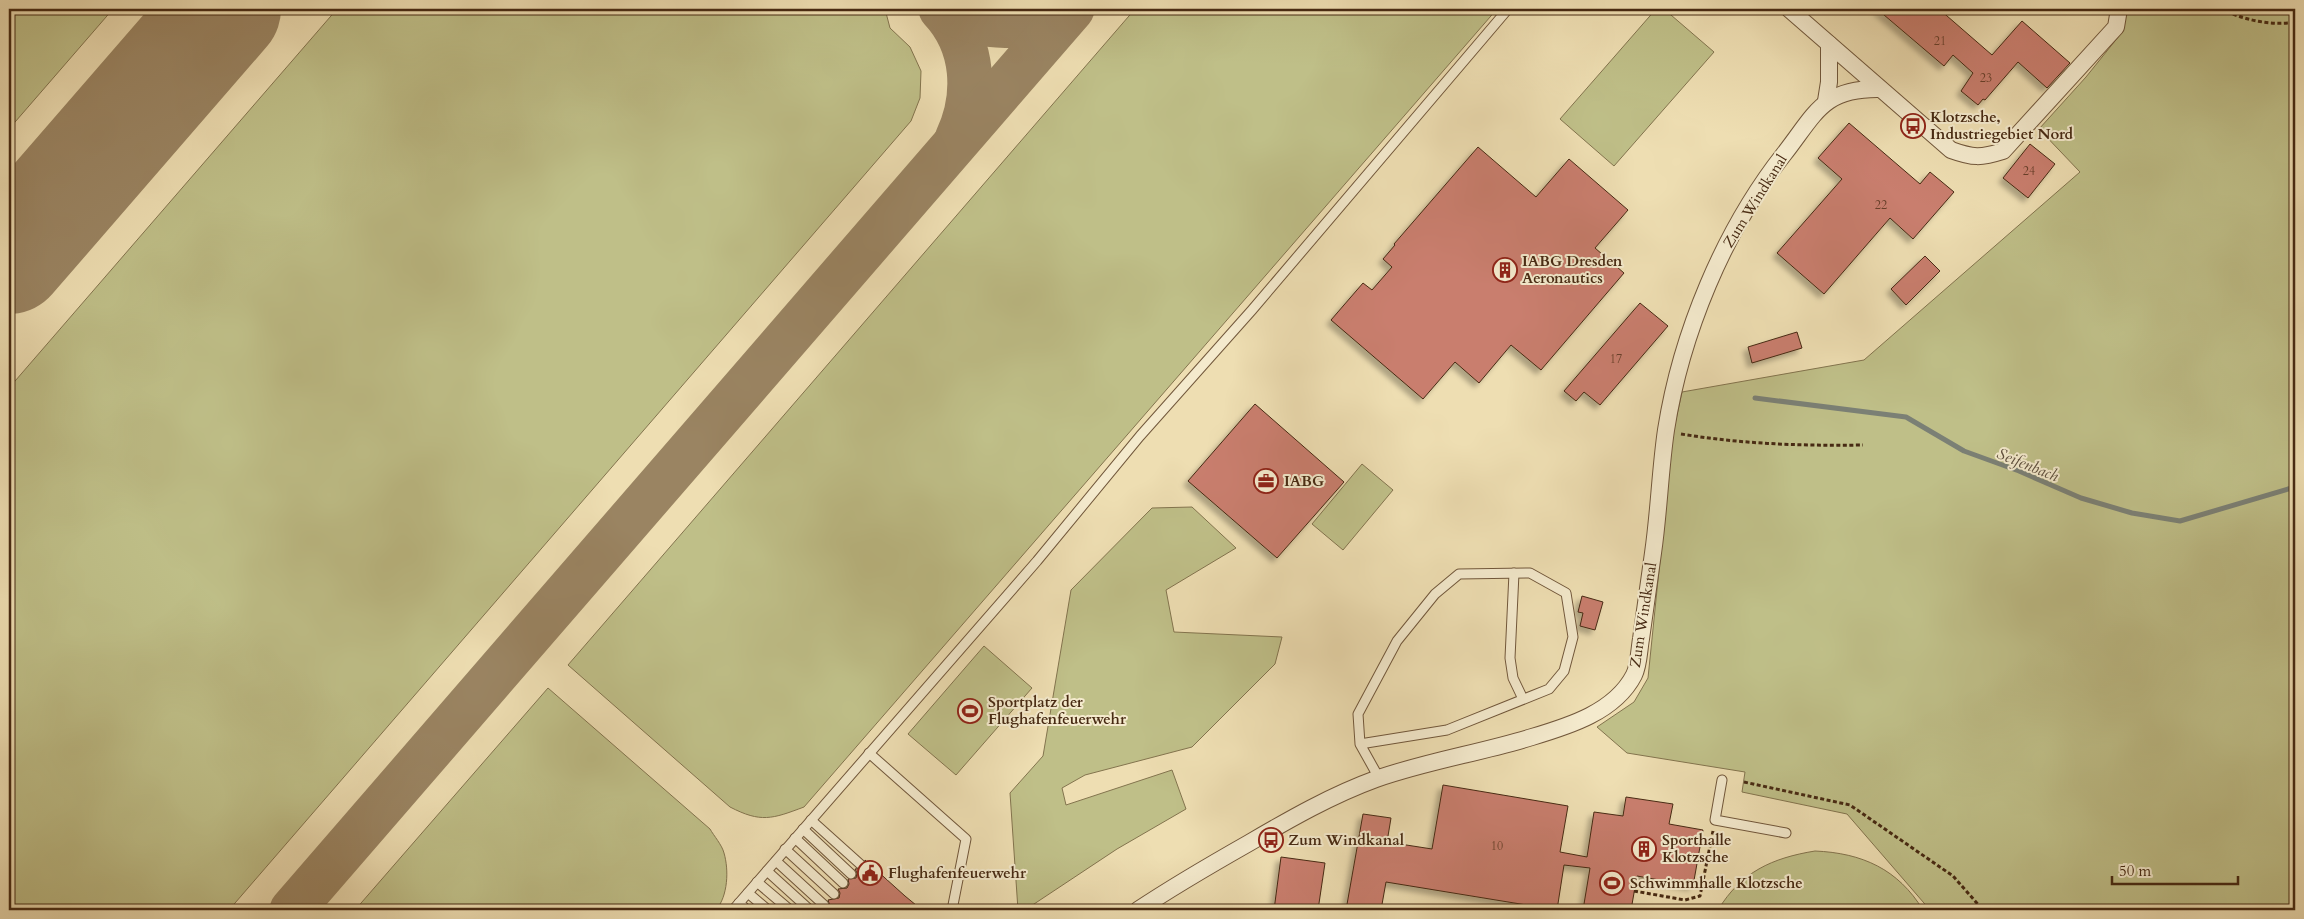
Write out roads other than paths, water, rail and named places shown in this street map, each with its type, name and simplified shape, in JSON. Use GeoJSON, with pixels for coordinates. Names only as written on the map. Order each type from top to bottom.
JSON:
{"type":"FeatureCollection","features":[{"type":"Feature","properties":{"kind":"street"},"geometry":{"type":"LineString","coordinates":[[1789,9],[1951,150],[1966,156],[1983,157],[2003,151],[2116,27],[2119,9]]}},
{"type":"Feature","properties":{"kind":"street"},"geometry":{"type":"LineString","coordinates":[[1826,101],[1829,82],[1829,44]]}},
{"type":"Feature","properties":{"kind":"street","name":"Zum Windkanal"},"geometry":{"type":"LineString","coordinates":[[1138,910],[1176,885],[1311,808],[1379,778],[1506,745],[1579,722],[1623,694],[1636,671],[1655,537],[1666,432],[1673,391],[1689,333],[1718,263],[1739,221],[1767,177],[1826,101],[1852,90],[1880,89]]}},
{"type":"Feature","properties":{"kind":"lane"},"geometry":{"type":"LineString","coordinates":[[748,910],[736,907],[1037,561],[1140,436],[1252,310],[1508,9]]}},
{"type":"Feature","properties":{"kind":"lane"},"geometry":{"type":"LineString","coordinates":[[1360,744],[1447,730],[1549,689],[1564,671],[1573,636],[1566,593],[1530,573],[1514,573],[1459,574],[1435,594],[1397,641],[1358,714],[1360,744],[1379,778]]}},
{"type":"Feature","properties":{"kind":"lane"},"geometry":{"type":"LineString","coordinates":[[1514,573],[1510,658],[1513,678],[1523,699]]}},
{"type":"Feature","properties":{"kind":"lane"},"geometry":{"type":"LineString","coordinates":[[869,753],[966,839],[952,910]]}},
{"type":"Feature","properties":{"kind":"lane"},"geometry":{"type":"LineString","coordinates":[[1722,780],[1715,820],[1786,833]]}},
{"type":"Feature","properties":{"kind":"lane"},"geometry":{"type":"LineString","coordinates":[[811,820],[860,864]]}},
{"type":"Feature","properties":{"kind":"lane"},"geometry":{"type":"LineString","coordinates":[[803,829],[851,874]]}},
{"type":"Feature","properties":{"kind":"lane"},"geometry":{"type":"LineString","coordinates":[[795,838],[843,883]]}},
{"type":"Feature","properties":{"kind":"lane"},"geometry":{"type":"LineString","coordinates":[[785,849],[834,894]]}},
{"type":"Feature","properties":{"kind":"lane"},"geometry":{"type":"LineString","coordinates":[[776,861],[824,905]]}},
{"type":"Feature","properties":{"kind":"lane"},"geometry":{"type":"LineString","coordinates":[[766,871],[810,910]]}},
{"type":"Feature","properties":{"kind":"lane"},"geometry":{"type":"LineString","coordinates":[[757,882],[790,910]]}},
{"type":"Feature","properties":{"kind":"lane"},"geometry":{"type":"LineString","coordinates":[[748,893],[768,910]]}},
{"type":"Feature","properties":{"kind":"waterway","name":"Seifenbach"},"geometry":{"type":"LineString","coordinates":[[1755,398],[1906,417],[1964,451],[2019,471],[2081,498],[2132,513],[2180,521],[2295,487]]}},
{"type":"Feature","properties":{"kind":"place","name":"Klotzsche, Industriegebiet Nord"},"geometry":{"type":"Point","coordinates":[1913,126]}},
{"type":"Feature","properties":{"kind":"place","name":"IABG Dresden Aeronautics"},"geometry":{"type":"Point","coordinates":[1505,270]}},
{"type":"Feature","properties":{"kind":"place","name":"IABG"},"geometry":{"type":"Point","coordinates":[1266,481]}},
{"type":"Feature","properties":{"kind":"place","name":"Sportplatz der Flughafenfeuerwehr"},"geometry":{"type":"Point","coordinates":[970,711]}},
{"type":"Feature","properties":{"kind":"place","name":"Zum Windkanal"},"geometry":{"type":"Point","coordinates":[1271,840]}},
{"type":"Feature","properties":{"kind":"place","name":"Sporthalle Klotzsche"},"geometry":{"type":"Point","coordinates":[1644,849]}},
{"type":"Feature","properties":{"kind":"place","name":"Flughafenfeuerwehr"},"geometry":{"type":"Point","coordinates":[870,873]}},
{"type":"Feature","properties":{"kind":"place","name":"Schwimmhalle Klotzsche"},"geometry":{"type":"Point","coordinates":[1612,883]}}]}
